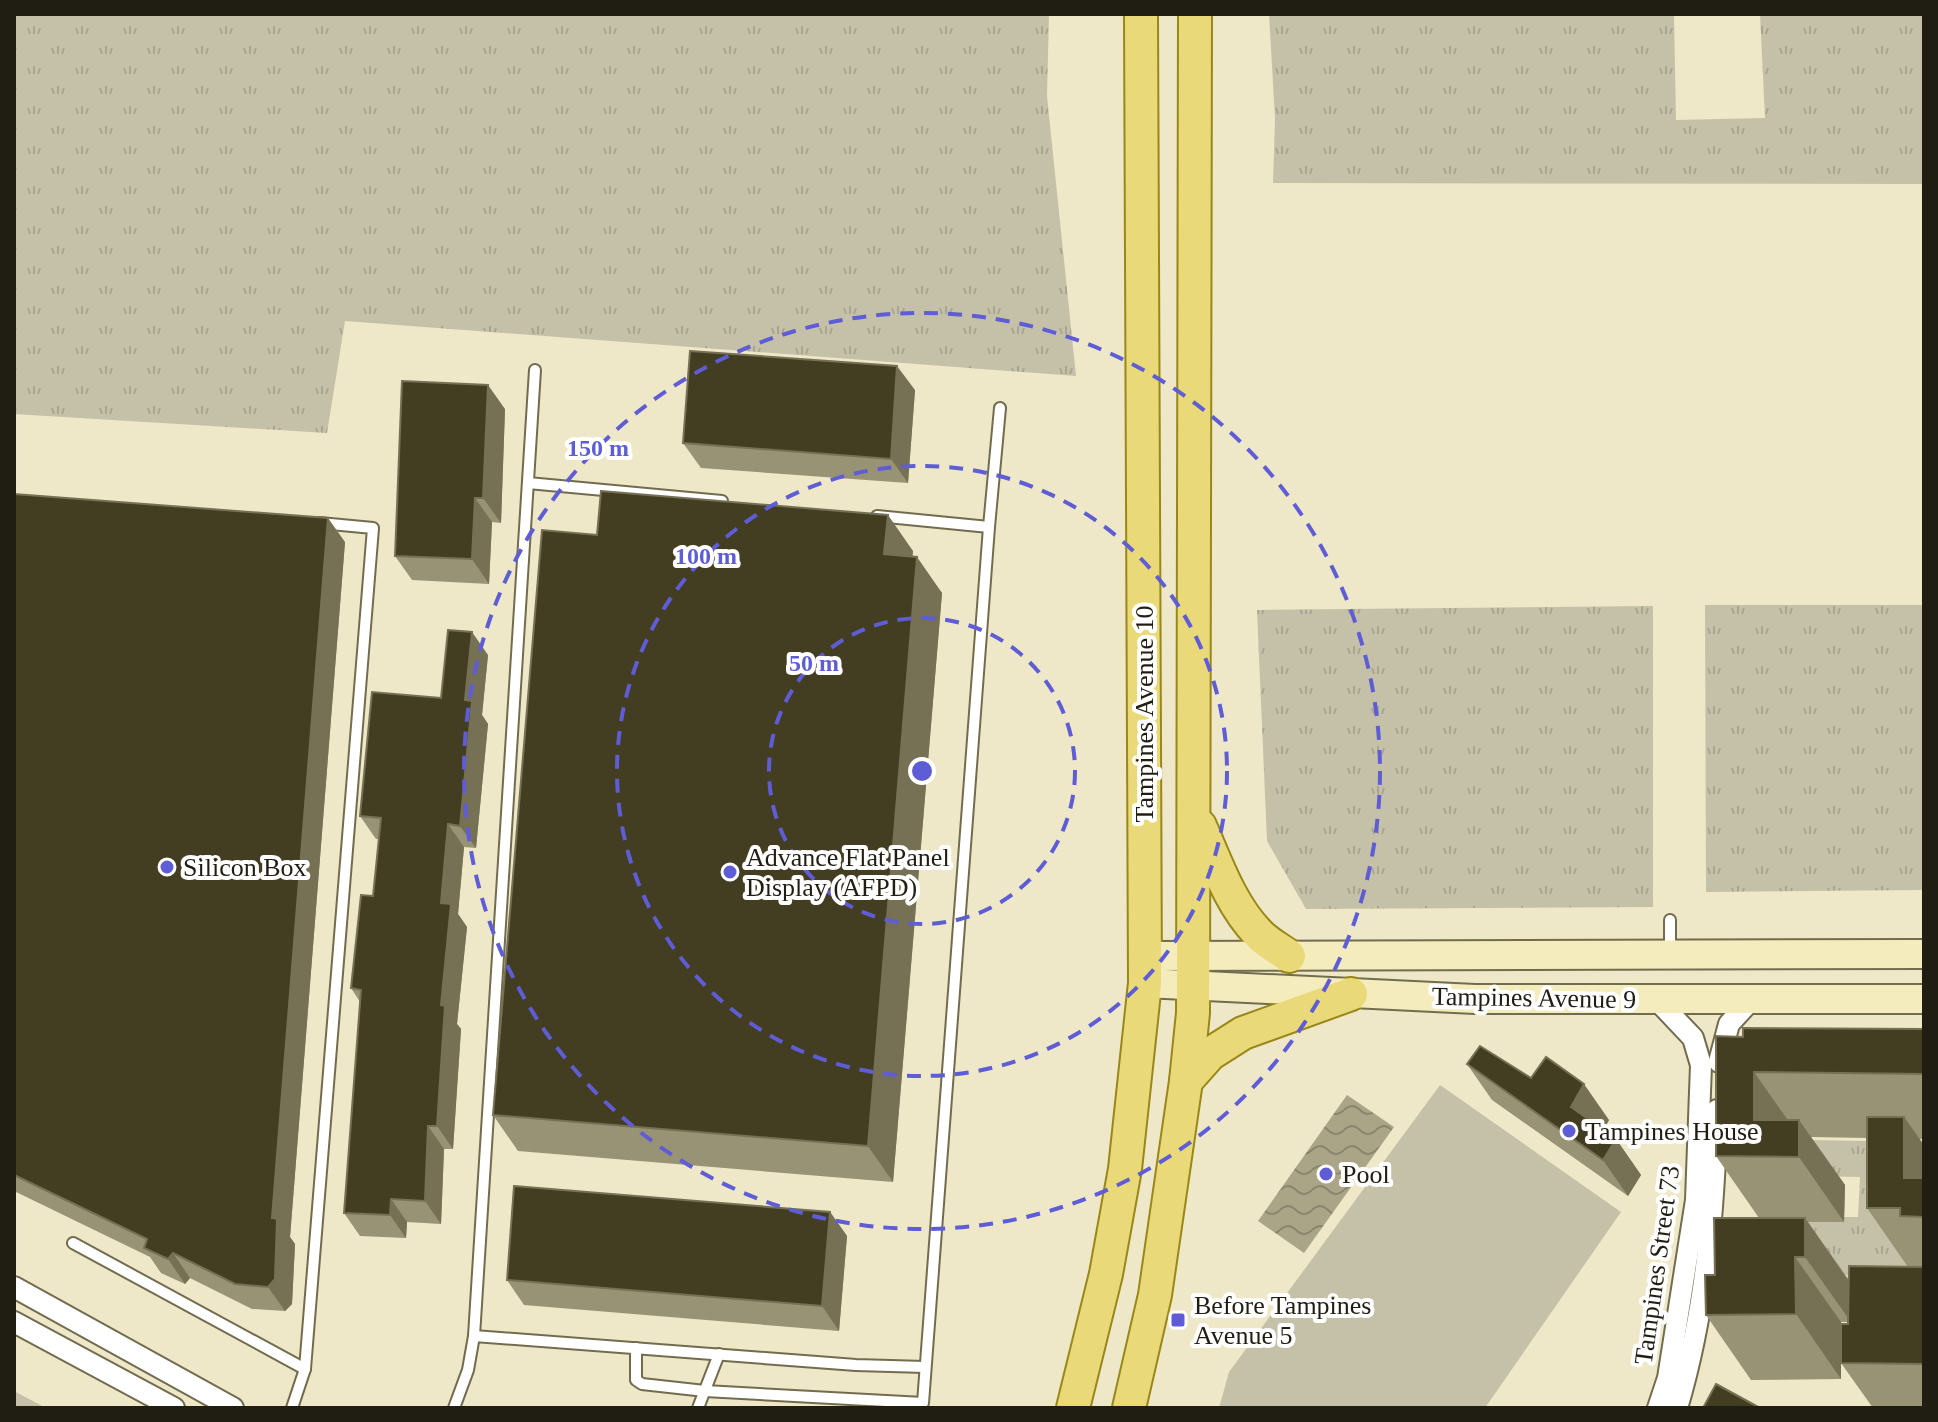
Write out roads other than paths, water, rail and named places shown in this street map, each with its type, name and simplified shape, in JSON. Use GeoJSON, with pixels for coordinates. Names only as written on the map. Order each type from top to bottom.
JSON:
{"type":"FeatureCollection","features":[{"type":"Feature","properties":{"kind":"main road","name":"Tampines Avenue 10"},"geometry":{"type":"LineString","coordinates":[[1073,1408],[1106,1274],[1125,1169],[1145,970],[1141,14]]}},
{"type":"Feature","properties":{"kind":"main road","name":"Tampines Avenue 10"},"geometry":{"type":"LineString","coordinates":[[1129,1408],[1155,1295],[1193,1013],[1195,14]]}},
{"type":"Feature","properties":{"kind":"main road"},"geometry":{"type":"LineString","coordinates":[[1195,816],[1244,916],[1260,935],[1289,956]]}},
{"type":"Feature","properties":{"kind":"main road","name":"Tampines Avenue 9"},"geometry":{"type":"LineString","coordinates":[[1145,970],[1193,970],[1289,956],[1924,954]]}},
{"type":"Feature","properties":{"kind":"main road","name":"Tampines Avenue 9"},"geometry":{"type":"LineString","coordinates":[[1193,970],[1351,994],[1475,999],[1924,999]]}},
{"type":"Feature","properties":{"kind":"main road"},"geometry":{"type":"LineString","coordinates":[[1186,1081],[1210,1054],[1243,1033],[1351,994]]}},
{"type":"Feature","properties":{"kind":"street","name":"Tampines Street 73"},"geometry":{"type":"LineString","coordinates":[[1657,1000],[1693,1038],[1701,1065],[1696,1200],[1668,1378],[1658,1408]]}},
{"type":"Feature","properties":{"kind":"street","name":"Tampines Street 73"},"geometry":{"type":"LineString","coordinates":[[1677,1408],[1705,1288],[1721,1048],[1729,1024],[1751,1000]]}},
{"type":"Feature","properties":{"kind":"street"},"geometry":{"type":"LineString","coordinates":[[14,1287],[233,1408]]}},
{"type":"Feature","properties":{"kind":"street"},"geometry":{"type":"LineString","coordinates":[[14,1322],[174,1408]]}},
{"type":"Feature","properties":{"kind":"lane"},"geometry":{"type":"LineString","coordinates":[[454,1408],[468,1370],[474,1336],[535,370]]}},
{"type":"Feature","properties":{"kind":"lane"},"geometry":{"type":"LineString","coordinates":[[636,1348],[635,1375],[642,1384],[705,1391],[923,1403],[1000,408]]}},
{"type":"Feature","properties":{"kind":"lane"},"geometry":{"type":"LineString","coordinates":[[528,483],[735,503]]}},
{"type":"Feature","properties":{"kind":"lane"},"geometry":{"type":"LineString","coordinates":[[862,515],[989,527]]}},
{"type":"Feature","properties":{"kind":"lane"},"geometry":{"type":"LineString","coordinates":[[292,1408],[305,1369],[373,528],[313,522]]}},
{"type":"Feature","properties":{"kind":"lane"},"geometry":{"type":"LineString","coordinates":[[1670,920],[1670,955]]}},
{"type":"Feature","properties":{"kind":"lane"},"geometry":{"type":"LineString","coordinates":[[73,1243],[305,1369]]}},
{"type":"Feature","properties":{"kind":"lane"},"geometry":{"type":"LineString","coordinates":[[474,1336],[925,1367]]}},
{"type":"Feature","properties":{"kind":"lane"},"geometry":{"type":"LineString","coordinates":[[698,1408],[719,1354]]}},
{"type":"Feature","properties":{"kind":"water","name":"Pool"},"geometry":{"type":"Polygon","coordinates":[[[1347,1095],[1394,1127],[1304,1253],[1258,1221],[1347,1095]]]}},
{"type":"Feature","properties":{"kind":"place","name":"Silicon Box"},"geometry":{"type":"Point","coordinates":[167,867]}},
{"type":"Feature","properties":{"kind":"place","name":"Advance Flat Panel Display (AFPD)"},"geometry":{"type":"Point","coordinates":[730,872]}},
{"type":"Feature","properties":{"kind":"place","name":"Tampines House"},"geometry":{"type":"Point","coordinates":[1569,1131]}},
{"type":"Feature","properties":{"kind":"place","name":"Pool"},"geometry":{"type":"Point","coordinates":[1326,1174]}},
{"type":"Feature","properties":{"kind":"place","name":"Before Tampines Avenue 5"},"geometry":{"type":"Point","coordinates":[1178,1320]}}]}
